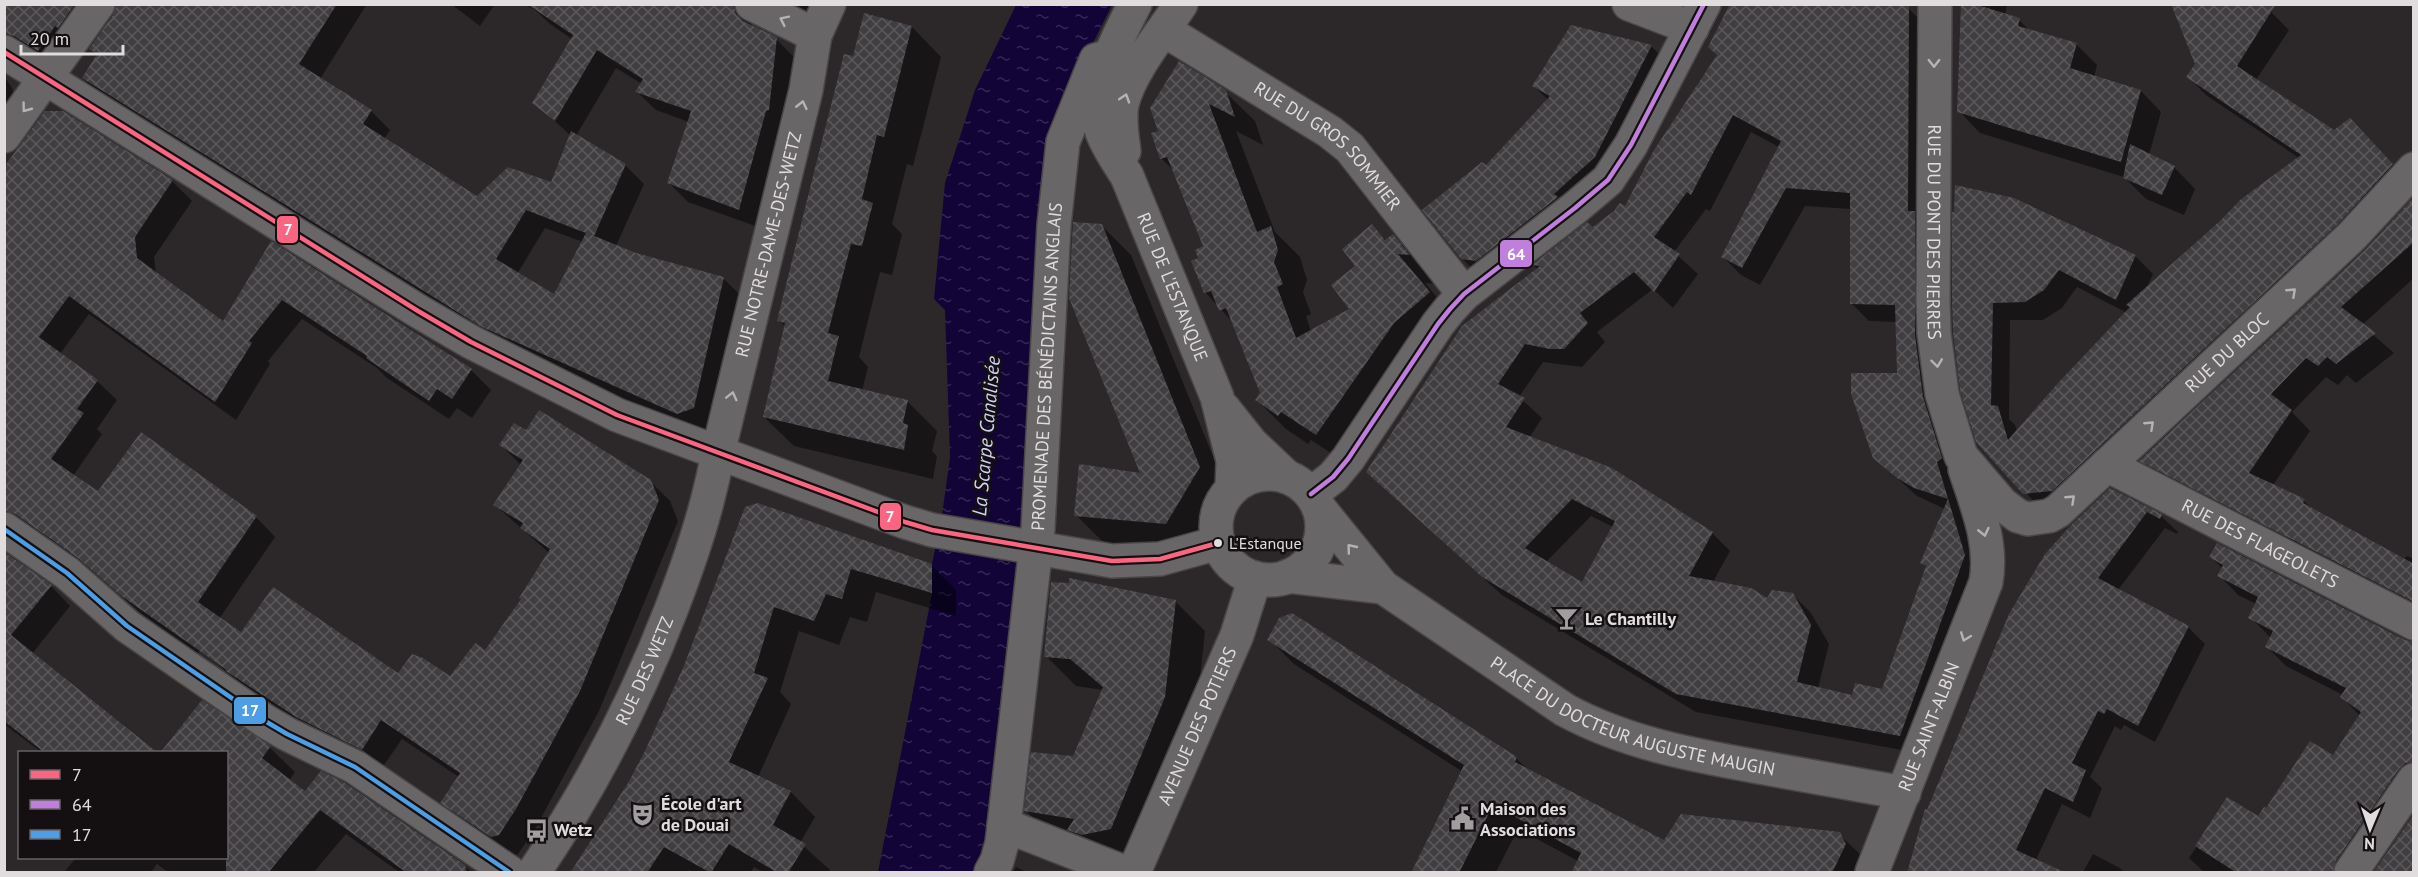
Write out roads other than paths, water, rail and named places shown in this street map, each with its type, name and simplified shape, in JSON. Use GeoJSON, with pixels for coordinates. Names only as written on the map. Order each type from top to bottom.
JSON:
{"type":"FeatureCollection","features":[{"type":"Feature","properties":{"kind":"street"},"geometry":{"type":"LineString","coordinates":[[4,136],[47,79],[98,4]]}},
{"type":"Feature","properties":{"kind":"street"},"geometry":{"type":"LineString","coordinates":[[752,4],[815,35]]}},
{"type":"Feature","properties":{"kind":"street","name":"RUE NOTRE-DAME-DES-WETZ"},"geometry":{"type":"LineString","coordinates":[[718,453],[800,115],[815,35],[829,4]]}},
{"type":"Feature","properties":{"kind":"street"},"geometry":{"type":"LineString","coordinates":[[1127,176],[1111,151],[1102,130],[1099,92],[1111,56],[1135,4]]}},
{"type":"Feature","properties":{"kind":"street"},"geometry":{"type":"LineString","coordinates":[[1306,493],[1333,477],[1348,459],[1438,324],[1464,294],[1608,180],[1631,145],[1698,16],[1629,4]]}},
{"type":"Feature","properties":{"kind":"street","name":"RUE DU PONT DES PIERRES"},"geometry":{"type":"LineString","coordinates":[[1935,4],[1934,333],[1942,394],[1986,538],[1989,568],[1986,582]]}},
{"type":"Feature","properties":{"kind":"street"},"geometry":{"type":"LineString","coordinates":[[1127,176],[1122,136],[1122,104],[1132,79],[1172,17]]}},
{"type":"Feature","properties":{"kind":"street","name":"RUE DU GROS SOMMIER"},"geometry":{"type":"LineString","coordinates":[[1172,17],[1330,132],[1361,161],[1464,294]]}},
{"type":"Feature","properties":{"kind":"street"},"geometry":{"type":"LineString","coordinates":[[4,52],[471,342],[590,404],[932,530],[1112,561],[1137,561],[1171,556],[1218,543]]}},
{"type":"Feature","properties":{"kind":"street","name":"PROMENADE DES BÉNÉDICTAINS ANGLAIS"},"geometry":{"type":"LineString","coordinates":[[991,873],[997,861],[1004,825],[1038,529],[1054,225],[1063,142],[1096,60],[1111,56]]}},
{"type":"Feature","properties":{"kind":"street","name":"RUE DU BLOC"},"geometry":{"type":"LineString","coordinates":[[2028,519],[2049,516],[2058,511],[2352,237],[2414,169]]}},
{"type":"Feature","properties":{"kind":"street","name":"RUE DE L'ESTANQUE"},"geometry":{"type":"LineString","coordinates":[[1127,176],[1217,397],[1233,461],[1232,488]]}},
{"type":"Feature","properties":{"kind":"street","name":"RUE DE L'ESTANQUE"},"geometry":{"type":"LineString","coordinates":[[1217,397],[1251,443],[1306,493]]}},
{"type":"Feature","properties":{"kind":"street","name":"RUE DES WETZ"},"geometry":{"type":"LineString","coordinates":[[534,873],[599,768],[650,664],[703,524],[718,453]]}},
{"type":"Feature","properties":{"kind":"street","name":"RUE DU PONT DES PIERRES"},"geometry":{"type":"LineString","coordinates":[[1961,456],[2002,504],[2018,516],[2028,519]]}},
{"type":"Feature","properties":{"kind":"street","name":"RUE DES FLAGEOLETS"},"geometry":{"type":"LineString","coordinates":[[2107,465],[2414,623]]}},
{"type":"Feature","properties":{"kind":"street"},"geometry":{"type":"LineString","coordinates":[[1263,474],[1306,493],[1322,532],[1318,549],[1309,563],[1288,576],[1272,580],[1255,578],[1241,572],[1230,563],[1218,543],[1216,528],[1217,514],[1232,488],[1246,479],[1263,474]]}},
{"type":"Feature","properties":{"kind":"street","name":"PLACE DU DOCTEUR AUGUSTE MAUGIN"},"geometry":{"type":"LineString","coordinates":[[1306,493],[1383,587],[1565,710],[1600,727],[1680,753],[1904,793]]}},
{"type":"Feature","properties":{"kind":"street"},"geometry":{"type":"LineString","coordinates":[[4,530],[67,573],[127,626],[265,721],[355,767],[509,873]]}},
{"type":"Feature","properties":{"kind":"street","name":"PLACE DU DOCTEUR AUGUSTE MAUGIN"},"geometry":{"type":"LineString","coordinates":[[1288,576],[1383,587]]}},
{"type":"Feature","properties":{"kind":"street","name":"AVENUE DES POTIERS"},"geometry":{"type":"LineString","coordinates":[[1134,873],[1238,634],[1255,578]]}},
{"type":"Feature","properties":{"kind":"street","name":"RUE SAINT-ALBIN"},"geometry":{"type":"LineString","coordinates":[[1872,873],[1986,582]]}},
{"type":"Feature","properties":{"kind":"street"},"geometry":{"type":"LineString","coordinates":[[2351,873],[2414,780]]}},
{"type":"Feature","properties":{"kind":"street"},"geometry":{"type":"LineString","coordinates":[[1004,825],[1124,873]]}},
{"type":"Feature","properties":{"kind":"water","name":"La Scarpe Canalisée"},"geometry":{"type":"Polygon","coordinates":[[[1016,5],[1112,5],[1069,91],[1031,525],[981,872],[878,872],[932,593],[932,564],[950,457],[945,310],[934,299],[945,183],[975,90],[1016,5]]]}},
{"type":"Feature","properties":{"kind":"place","name":"L'Estanque"},"geometry":{"type":"Point","coordinates":[1218,543]}},
{"type":"Feature","properties":{"kind":"place","name":"Le Chantilly"},"geometry":{"type":"Point","coordinates":[1567,619]}},
{"type":"Feature","properties":{"kind":"place","name":"École d'art de Douai"},"geometry":{"type":"Point","coordinates":[643,814]}},
{"type":"Feature","properties":{"kind":"place","name":"Maison des Associations"},"geometry":{"type":"Point","coordinates":[1462,819]}},
{"type":"Feature","properties":{"kind":"place","name":"Wetz"},"geometry":{"type":"Point","coordinates":[536,830]}}]}
